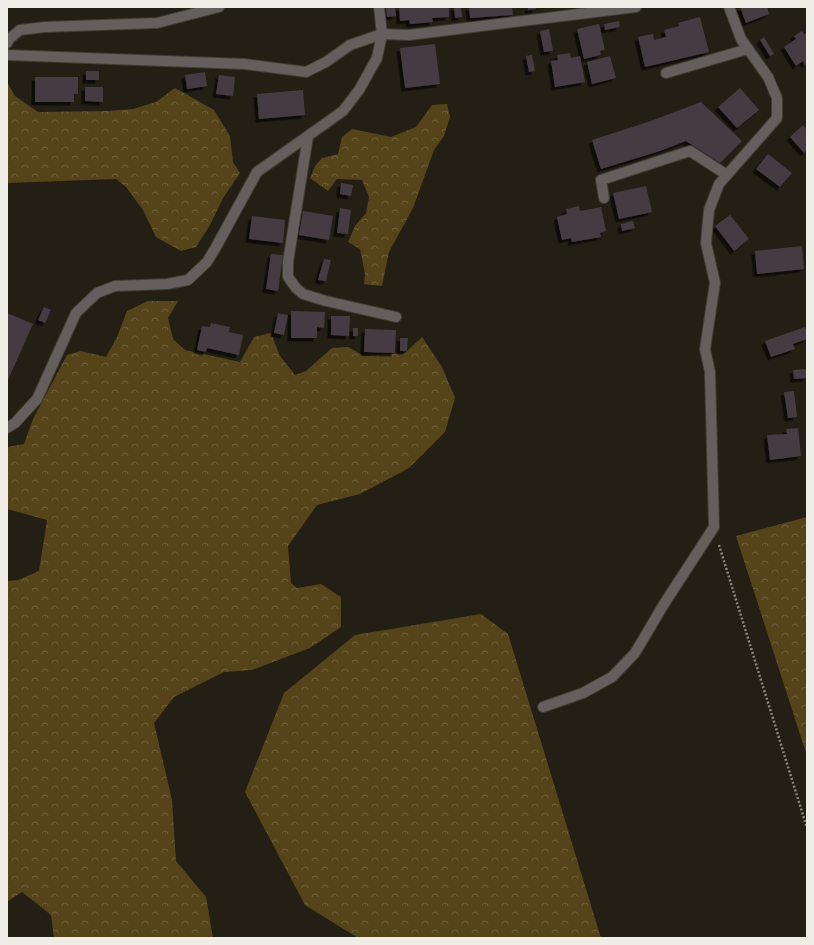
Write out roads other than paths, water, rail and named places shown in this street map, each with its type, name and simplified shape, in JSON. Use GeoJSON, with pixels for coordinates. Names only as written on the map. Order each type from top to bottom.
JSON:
{"type":"FeatureCollection","features":[{"type":"Feature","properties":{"kind":"street"},"geometry":{"type":"LineString","coordinates":[[7,44],[9,39],[20,30],[45,27],[158,23],[219,7]]}},
{"type":"Feature","properties":{"kind":"street"},"geometry":{"type":"LineString","coordinates":[[7,428],[15,423],[37,399],[76,313],[97,293],[115,286],[167,284],[188,280],[207,262],[257,172],[343,111],[359,90],[377,58],[382,34],[379,7]]}},
{"type":"Feature","properties":{"kind":"street"},"geometry":{"type":"LineString","coordinates":[[7,55],[244,64],[306,72],[326,62],[350,45],[382,34],[409,35],[636,7]]}},
{"type":"Feature","properties":{"kind":"street"},"geometry":{"type":"LineString","coordinates":[[543,707],[583,693],[612,677],[635,653],[664,604],[714,527],[710,372],[705,349],[715,283],[706,243],[710,210],[719,184],[777,118],[777,98],[768,77],[741,39],[729,7]]}},
{"type":"Feature","properties":{"kind":"street"},"geometry":{"type":"LineString","coordinates":[[666,73],[748,49]]}},
{"type":"Feature","properties":{"kind":"street"},"geometry":{"type":"LineString","coordinates":[[308,136],[288,262],[288,277],[296,288],[304,294],[326,302],[396,317]]}},
{"type":"Feature","properties":{"kind":"street"},"geometry":{"type":"LineString","coordinates":[[604,198],[601,180],[690,151],[727,175]]}}]}
